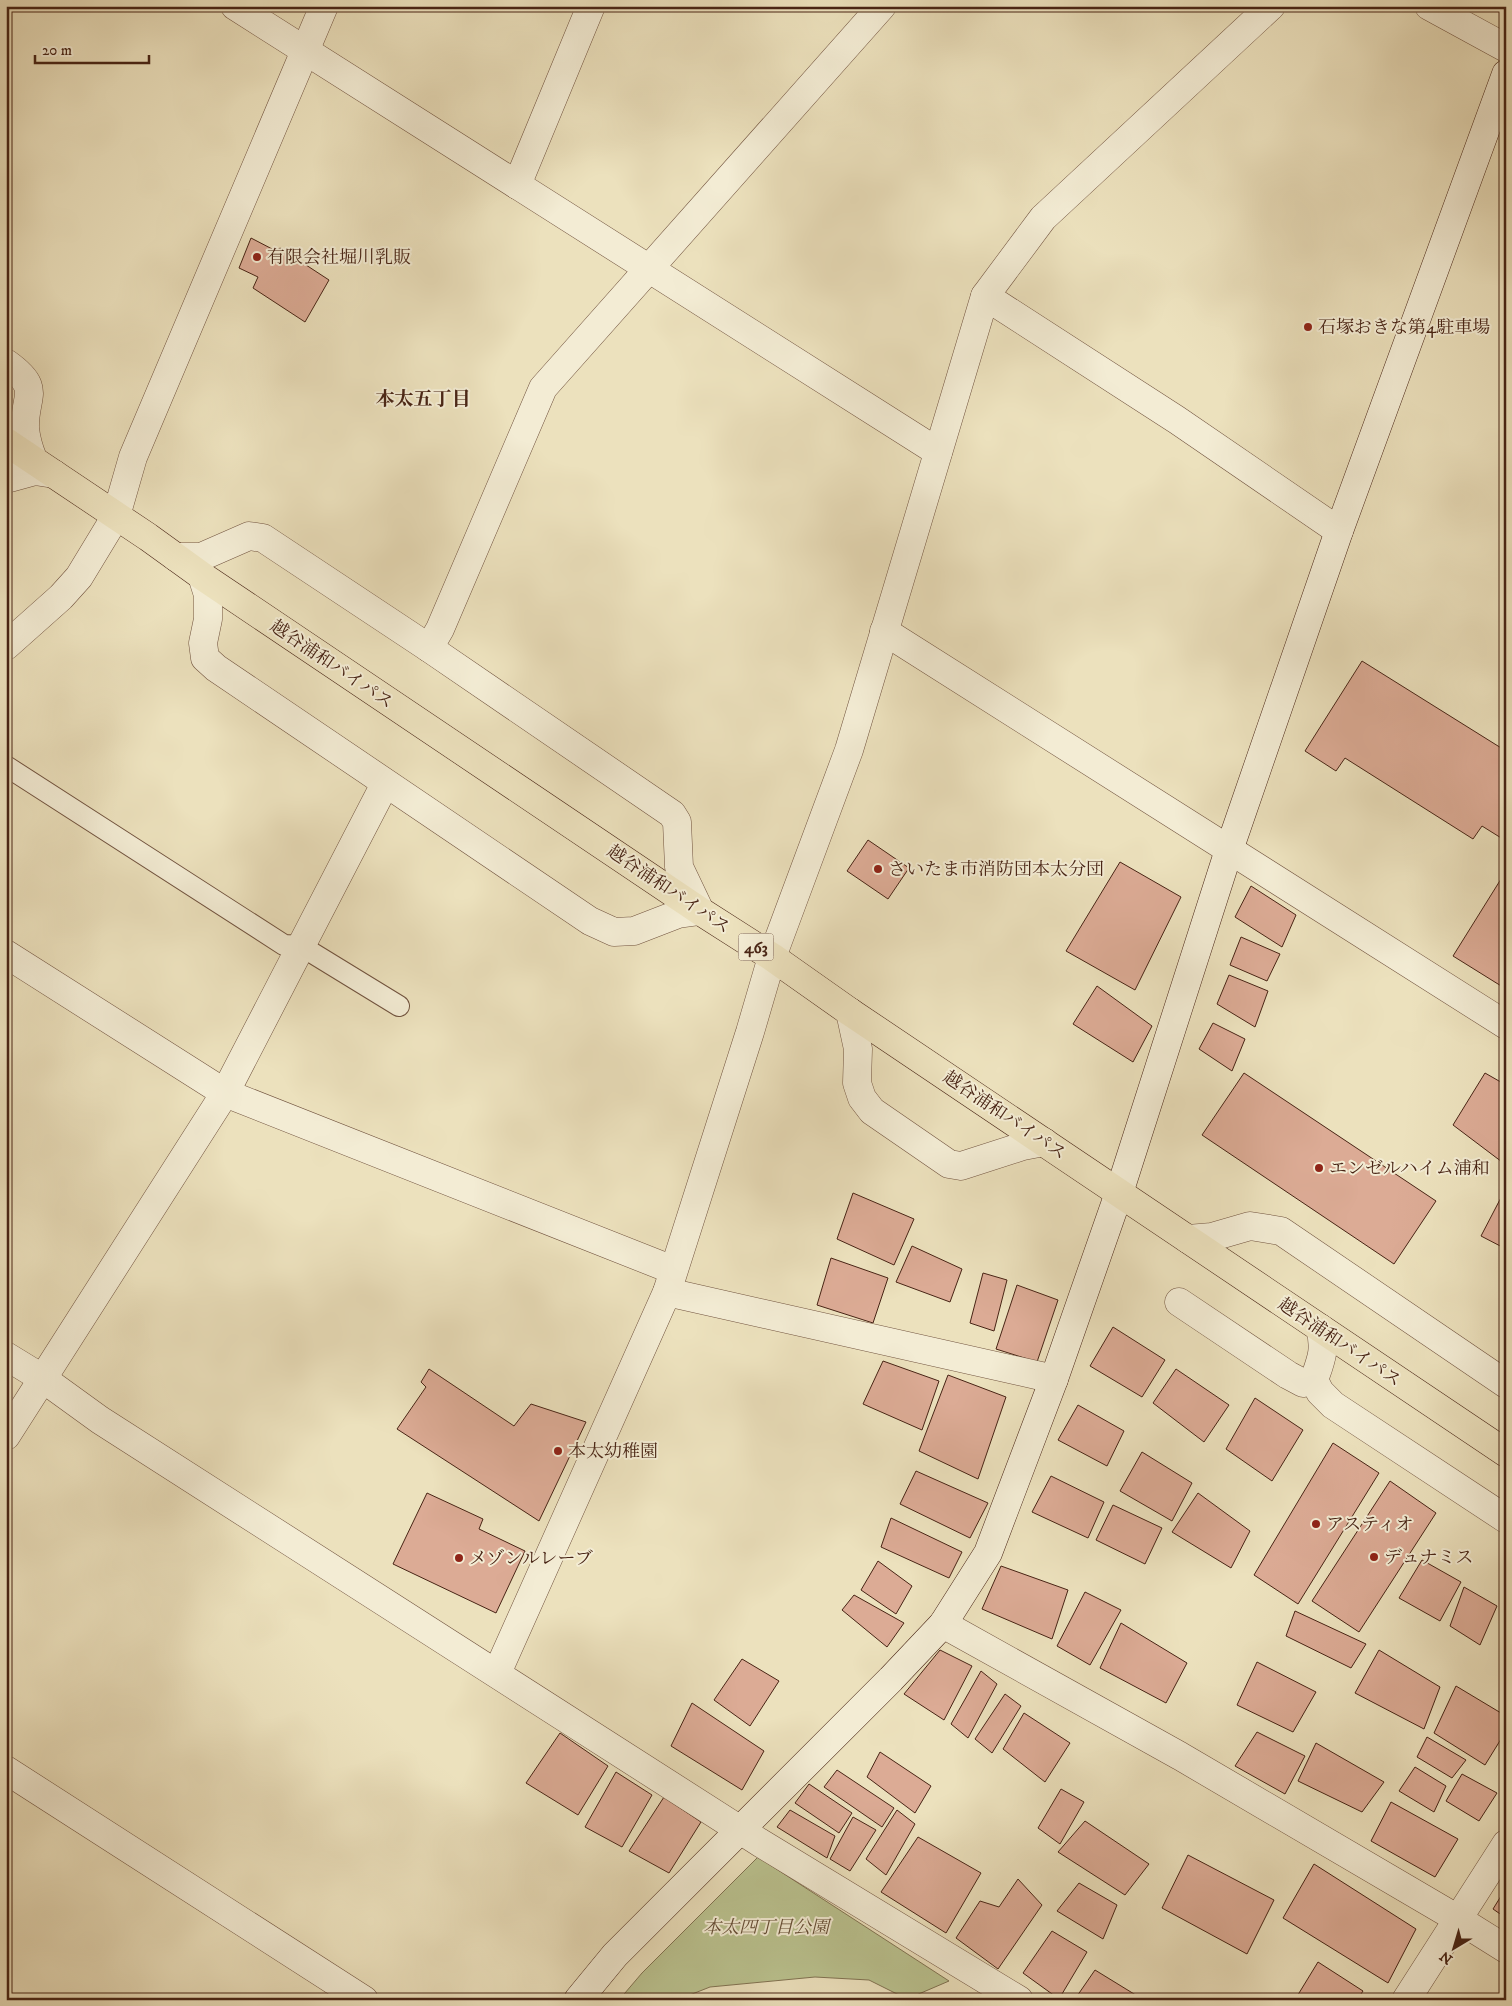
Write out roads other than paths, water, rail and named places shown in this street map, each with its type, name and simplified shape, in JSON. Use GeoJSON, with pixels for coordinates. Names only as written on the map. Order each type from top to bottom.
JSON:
{"type":"FeatureCollection","features":[{"type":"Feature","properties":{"kind":"highway","name":"越谷浦和バイパス"},"geometry":{"type":"LineString","coordinates":[[6,442],[202,576],[700,911],[772,957],[850,1012],[1506,1453]]}},
{"type":"Feature","properties":{"kind":"street"},"geometry":{"type":"LineString","coordinates":[[235,6],[938,452]]}},
{"type":"Feature","properties":{"kind":"street"},"geometry":{"type":"LineString","coordinates":[[6,646],[61,597],[79,577],[116,516],[133,457],[324,6]]}},
{"type":"Feature","properties":{"kind":"street"},"geometry":{"type":"LineString","coordinates":[[517,185],[591,6]]}},
{"type":"Feature","properties":{"kind":"street"},"geometry":{"type":"LineString","coordinates":[[429,648],[440,629],[543,388],[882,6]]}},
{"type":"Feature","properties":{"kind":"street"},"geometry":{"type":"LineString","coordinates":[[497,1673],[670,1281],[750,1032],[772,957],[849,750],[985,296],[1043,218],[1271,6]]}},
{"type":"Feature","properties":{"kind":"street"},"geometry":{"type":"LineString","coordinates":[[1429,6],[1506,48]]}},
{"type":"Feature","properties":{"kind":"street"},"geometry":{"type":"LineString","coordinates":[[578,2000],[615,1955],[741,1830],[943,1624],[988,1553],[1054,1379],[1119,1193],[1229,850],[1339,531],[1506,74]]}},
{"type":"Feature","properties":{"kind":"street"},"geometry":{"type":"LineString","coordinates":[[985,296],[1177,420],[1339,531]]}},
{"type":"Feature","properties":{"kind":"street"},"geometry":{"type":"LineString","coordinates":[[6,364],[24,378],[30,391],[25,427],[27,442],[43,466],[35,471],[6,479]]}},
{"type":"Feature","properties":{"kind":"street"},"geometry":{"type":"LineString","coordinates":[[176,557],[201,557],[249,536],[263,538],[429,648],[672,814],[677,822],[679,867],[700,911],[678,914],[634,931],[614,932],[590,921],[385,784],[216,668],[205,658],[203,643],[208,619],[208,595],[202,576]]}},
{"type":"Feature","properties":{"kind":"street"},"geometry":{"type":"LineString","coordinates":[[884,631],[1506,1025]]}},
{"type":"Feature","properties":{"kind":"street"},"geometry":{"type":"LineString","coordinates":[[6,1436],[225,1093],[385,784]]}},
{"type":"Feature","properties":{"kind":"street"},"geometry":{"type":"LineString","coordinates":[[6,954],[225,1093],[670,1281],[1054,1379]]}},
{"type":"Feature","properties":{"kind":"street"},"geometry":{"type":"LineString","coordinates":[[850,1012],[858,1048],[857,1083],[862,1098],[872,1111],[949,1164],[961,1166],[1024,1146],[1044,1142]]}},
{"type":"Feature","properties":{"kind":"street"},"geometry":{"type":"LineString","coordinates":[[1188,1238],[1212,1237],[1250,1226],[1281,1231],[1506,1384]]}},
{"type":"Feature","properties":{"kind":"street"},"geometry":{"type":"LineString","coordinates":[[1179,1302],[1288,1375],[1303,1382],[1314,1380]]}},
{"type":"Feature","properties":{"kind":"street"},"geometry":{"type":"LineString","coordinates":[[1320,1328],[1324,1344],[1314,1380],[1320,1392],[1334,1405],[1506,1519]]}},
{"type":"Feature","properties":{"kind":"street"},"geometry":{"type":"LineString","coordinates":[[6,1356],[42,1378],[100,1420],[741,1830],[1019,2000]]}},
{"type":"Feature","properties":{"kind":"street"},"geometry":{"type":"LineString","coordinates":[[943,1624],[1180,1756],[1506,1949]]}},
{"type":"Feature","properties":{"kind":"street"},"geometry":{"type":"LineString","coordinates":[[6,1770],[364,2000]]}},
{"type":"Feature","properties":{"kind":"street"},"geometry":{"type":"LineString","coordinates":[[1406,2000],[1506,1844]]}},
{"type":"Feature","properties":{"kind":"lane"},"geometry":{"type":"LineString","coordinates":[[6,766],[284,944],[301,946],[399,1006]]}},
{"type":"Feature","properties":{"kind":"place","name":"有限会社堀川乳販"},"geometry":{"type":"Point","coordinates":[257,257]}},
{"type":"Feature","properties":{"kind":"place","name":"石塚おきな第4駐車場"},"geometry":{"type":"Point","coordinates":[1308,327]}},
{"type":"Feature","properties":{"kind":"place","name":"さいたま市消防団本太分団"},"geometry":{"type":"Point","coordinates":[878,869]}},
{"type":"Feature","properties":{"kind":"place","name":"エンゼルハイム浦和"},"geometry":{"type":"Point","coordinates":[1319,1168]}},
{"type":"Feature","properties":{"kind":"place","name":"本太幼稚園"},"geometry":{"type":"Point","coordinates":[558,1451]}},
{"type":"Feature","properties":{"kind":"place","name":"アスティオ"},"geometry":{"type":"Point","coordinates":[1316,1524]}},
{"type":"Feature","properties":{"kind":"place","name":"デュナミス"},"geometry":{"type":"Point","coordinates":[1374,1557]}},
{"type":"Feature","properties":{"kind":"place","name":"メゾンルレーブ"},"geometry":{"type":"Point","coordinates":[459,1558]}},
{"type":"Feature","properties":{"kind":"district","name":"本太五丁目"},"geometry":{"type":"Point","coordinates":[423,398]}},
{"type":"Feature","properties":{"kind":"park label","name":"本太四丁目公園"},"geometry":{"type":"Point","coordinates":[766,1927]}}]}
